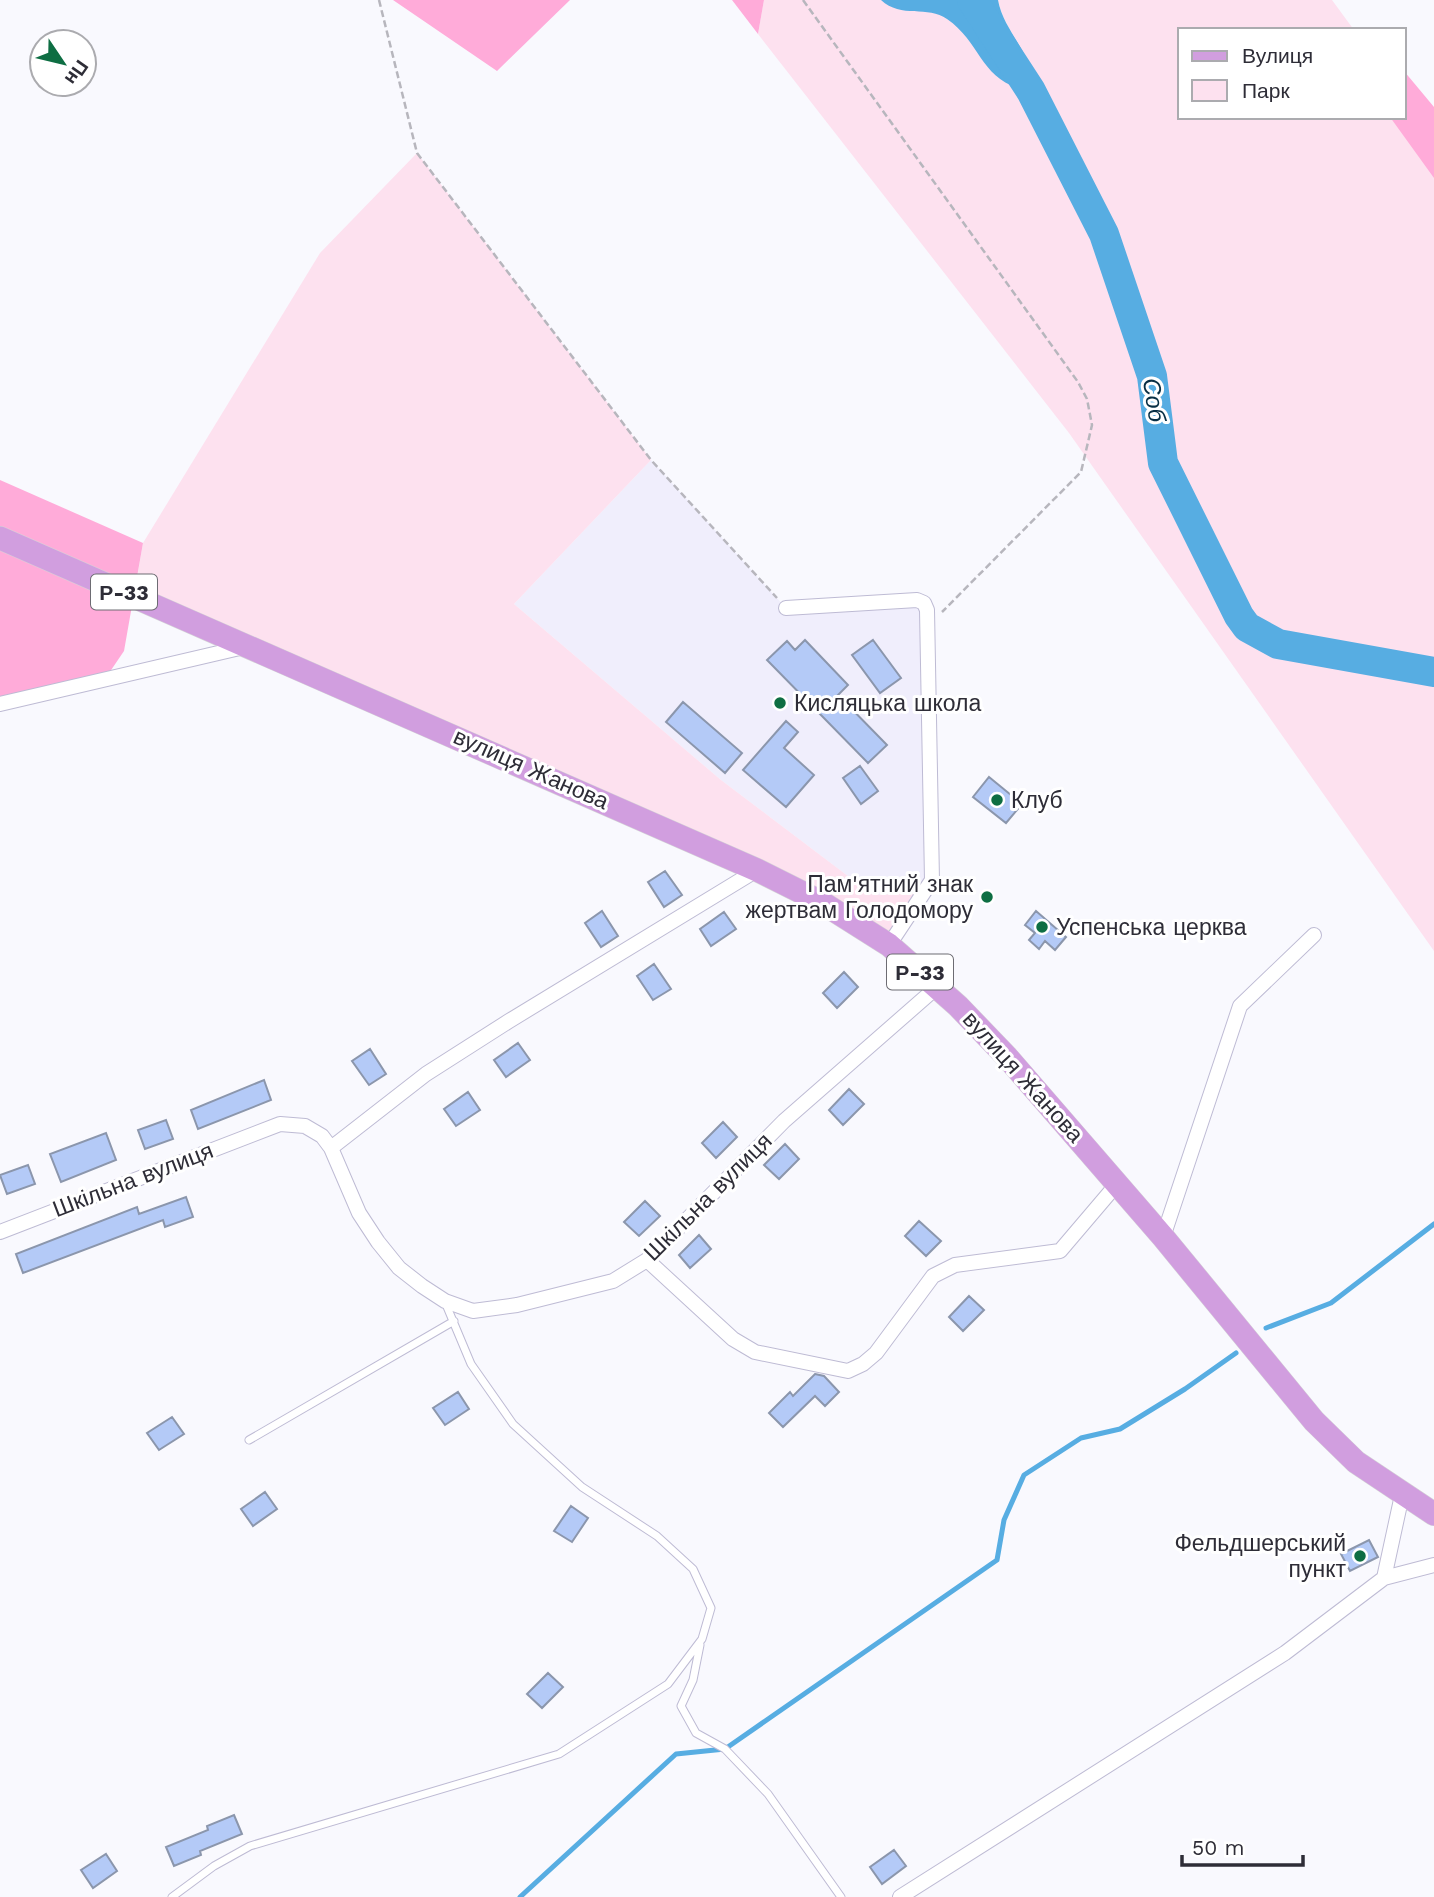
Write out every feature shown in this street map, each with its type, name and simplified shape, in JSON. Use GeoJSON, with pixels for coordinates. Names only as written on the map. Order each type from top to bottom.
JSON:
{"type":"FeatureCollection","features":[{"type":"Feature","properties":{"kind":"main road","name":"Р-33"},"geometry":{"type":"LineString","coordinates":[[0,538],[247,646]]}},
{"type":"Feature","properties":{"kind":"main road","name":"вулиця Жанова"},"geometry":{"type":"LineString","coordinates":[[247,646],[757,870],[821,902],[889,945],[937,987],[1007,1057],[1163,1237],[1314,1421],[1356,1462],[1434,1514]]}},
{"type":"Feature","properties":{"kind":"street"},"geometry":{"type":"LineString","coordinates":[[786,608],[917,600],[926,606],[932,880],[889,945]]}},
{"type":"Feature","properties":{"kind":"street"},"geometry":{"type":"LineString","coordinates":[[0,704],[247,646]]}},
{"type":"Feature","properties":{"kind":"street"},"geometry":{"type":"LineString","coordinates":[[331,1148],[426,1074],[757,870]]}},
{"type":"Feature","properties":{"kind":"street"},"geometry":{"type":"LineString","coordinates":[[1163,1237],[1240,1006],[1314,935]]}},
{"type":"Feature","properties":{"kind":"street","name":"Шкільна вулиця"},"geometry":{"type":"LineString","coordinates":[[0,1232],[280,1124],[305,1126],[321,1136],[331,1148],[359,1213],[378,1242],[399,1268],[445,1301],[473,1311],[517,1304],[613,1281],[647,1260],[784,1121],[937,987]]}},
{"type":"Feature","properties":{"kind":"street"},"geometry":{"type":"LineString","coordinates":[[647,1260],[733,1339],[755,1352],[848,1371],[863,1364],[876,1353],[933,1276],[955,1265],[1059,1251],[1117,1184]]}},
{"type":"Feature","properties":{"kind":"street"},"geometry":{"type":"LineString","coordinates":[[1384,1578],[1402,1495]]}},
{"type":"Feature","properties":{"kind":"street"},"geometry":{"type":"LineString","coordinates":[[900,1897],[1285,1653],[1384,1578],[1434,1565]]}},
{"type":"Feature","properties":{"kind":"lane"},"geometry":{"type":"LineString","coordinates":[[445,1301],[471,1364],[513,1424],[583,1487],[657,1536],[693,1569],[711,1608],[693,1680],[681,1706],[696,1733],[725,1749],[768,1794],[841,1897]]}},
{"type":"Feature","properties":{"kind":"lane"},"geometry":{"type":"LineString","coordinates":[[249,1440],[454,1321]]}},
{"type":"Feature","properties":{"kind":"lane"},"geometry":{"type":"LineString","coordinates":[[172,1897],[214,1866],[250,1846],[559,1754],[668,1684],[701,1641]]}},
{"type":"Feature","properties":{"kind":"path"},"geometry":{"type":"LineString","coordinates":[[379,0],[416,153],[651,460],[786,608]]}},
{"type":"Feature","properties":{"kind":"path"},"geometry":{"type":"LineString","coordinates":[[803,0],[1078,382],[1092,412],[1093,425],[1081,472],[928,626]]}},
{"type":"Feature","properties":{"kind":"shaded area"},"geometry":{"type":"Polygon","coordinates":[[[393,0],[570,0],[497,71],[393,0]]]}},
{"type":"Feature","properties":{"kind":"shaded area"},"geometry":{"type":"Polygon","coordinates":[[[732,0],[764,0],[758,34],[732,0]]]}},
{"type":"Feature","properties":{"kind":"shaded area"},"geometry":{"type":"Polygon","coordinates":[[[1406,73],[1434,107],[1434,178],[1391,119],[1406,119],[1406,73]]]}},
{"type":"Feature","properties":{"kind":"shaded area","name":"Кисляцька школа"},"geometry":{"type":"Polygon","coordinates":[[[651,460],[786,608],[921,601],[932,880],[890,894],[873,895],[721,780],[514,604],[651,460]]]}},
{"type":"Feature","properties":{"kind":"shaded area"},"geometry":{"type":"Polygon","coordinates":[[[0,480],[143,543],[124,651],[105,679],[0,704],[0,480]]]}},
{"type":"Feature","properties":{"kind":"green space"},"geometry":{"type":"Polygon","coordinates":[[[764,0],[972,0],[1031,90],[1029,66],[1006,23],[998,0],[1332,0],[1353,28],[1178,28],[1178,119],[1406,118],[1434,136],[1434,951],[1069,433],[758,34],[764,0]]]}},
{"type":"Feature","properties":{"kind":"green space"},"geometry":{"type":"Polygon","coordinates":[[[417,153],[651,460],[514,604],[721,780],[873,895],[890,894],[932,880],[889,945],[821,902],[134,596],[143,543],[320,253],[417,153]]]}},
{"type":"Feature","properties":{"kind":"water"},"geometry":{"type":"Polygon","coordinates":[[[881,0],[998,0],[1006,23],[1029,66],[1031,91],[1001,80],[959,29],[947,19],[931,13],[897,9],[881,0]]]}},
{"type":"Feature","properties":{"kind":"building"},"geometry":{"type":"Polygon","coordinates":[[[805,640],[848,685],[838,695],[887,745],[868,763],[767,660],[787,641],[795,650],[805,640]]]}},
{"type":"Feature","properties":{"kind":"building"},"geometry":{"type":"Polygon","coordinates":[[[873,640],[901,678],[880,693],[852,655],[873,640]]]}},
{"type":"Feature","properties":{"kind":"building"},"geometry":{"type":"Polygon","coordinates":[[[683,702],[742,753],[725,773],[666,722],[683,702]]]}},
{"type":"Feature","properties":{"kind":"building"},"geometry":{"type":"Polygon","coordinates":[[[786,721],[798,732],[784,748],[814,775],[786,807],[743,770],[786,721]]]}},
{"type":"Feature","properties":{"kind":"building"},"geometry":{"type":"Polygon","coordinates":[[[860,766],[878,791],[861,804],[843,778],[860,766]]]}},
{"type":"Feature","properties":{"kind":"building","name":"Клуб"},"geometry":{"type":"Polygon","coordinates":[[[989,777],[1022,804],[1006,823],[973,797],[989,777]]]}},
{"type":"Feature","properties":{"kind":"building"},"geometry":{"type":"Polygon","coordinates":[[[665,871],[682,895],[664,907],[648,882],[665,871]]]}},
{"type":"Feature","properties":{"kind":"building"},"geometry":{"type":"Polygon","coordinates":[[[602,911],[618,936],[601,947],[585,923],[602,911]]]}},
{"type":"Feature","properties":{"kind":"building","name":"Успенська церква"},"geometry":{"type":"Polygon","coordinates":[[[1036,911],[1066,937],[1055,950],[1045,941],[1039,949],[1029,940],[1035,933],[1025,925],[1036,911]]]}},
{"type":"Feature","properties":{"kind":"building"},"geometry":{"type":"Polygon","coordinates":[[[724,912],[736,929],[711,946],[700,929],[724,912]]]}},
{"type":"Feature","properties":{"kind":"building"},"geometry":{"type":"Polygon","coordinates":[[[654,964],[671,989],[653,1000],[637,976],[654,964]]]}},
{"type":"Feature","properties":{"kind":"building"},"geometry":{"type":"Polygon","coordinates":[[[844,972],[858,987],[837,1008],[823,993],[844,972]]]}},
{"type":"Feature","properties":{"kind":"building"},"geometry":{"type":"Polygon","coordinates":[[[518,1043],[530,1060],[506,1077],[494,1060],[518,1043]]]}},
{"type":"Feature","properties":{"kind":"building"},"geometry":{"type":"Polygon","coordinates":[[[370,1049],[386,1074],[369,1085],[352,1061],[370,1049]]]}},
{"type":"Feature","properties":{"kind":"building"},"geometry":{"type":"Polygon","coordinates":[[[264,1080],[271,1100],[198,1129],[191,1110],[264,1080]]]}},
{"type":"Feature","properties":{"kind":"building"},"geometry":{"type":"Polygon","coordinates":[[[849,1089],[864,1104],[843,1125],[829,1110],[849,1089]]]}},
{"type":"Feature","properties":{"kind":"building"},"geometry":{"type":"Polygon","coordinates":[[[468,1092],[480,1110],[456,1126],[444,1109],[468,1092]]]}},
{"type":"Feature","properties":{"kind":"building"},"geometry":{"type":"Polygon","coordinates":[[[166,1120],[173,1139],[145,1149],[138,1130],[166,1120]]]}},
{"type":"Feature","properties":{"kind":"building"},"geometry":{"type":"Polygon","coordinates":[[[723,1122],[737,1137],[716,1158],[702,1143],[723,1122]]]}},
{"type":"Feature","properties":{"kind":"building"},"geometry":{"type":"Polygon","coordinates":[[[106,1133],[116,1160],[61,1182],[50,1154],[106,1133]]]}},
{"type":"Feature","properties":{"kind":"building"},"geometry":{"type":"Polygon","coordinates":[[[785,1144],[799,1159],[779,1179],[764,1165],[785,1144]]]}},
{"type":"Feature","properties":{"kind":"building"},"geometry":{"type":"Polygon","coordinates":[[[28,1165],[35,1184],[7,1194],[0,1175],[28,1165]]]}},
{"type":"Feature","properties":{"kind":"building"},"geometry":{"type":"Polygon","coordinates":[[[186,1197],[193,1217],[165,1227],[163,1220],[23,1273],[16,1254],[137,1207],[139,1214],[186,1197]]]}},
{"type":"Feature","properties":{"kind":"building"},"geometry":{"type":"Polygon","coordinates":[[[645,1201],[660,1216],[639,1236],[624,1222],[645,1201]]]}},
{"type":"Feature","properties":{"kind":"building"},"geometry":{"type":"Polygon","coordinates":[[[919,1221],[941,1241],[926,1256],[905,1236],[919,1221]]]}},
{"type":"Feature","properties":{"kind":"building"},"geometry":{"type":"Polygon","coordinates":[[[699,1235],[711,1249],[690,1268],[679,1255],[699,1235]]]}},
{"type":"Feature","properties":{"kind":"building"},"geometry":{"type":"Polygon","coordinates":[[[969,1296],[984,1310],[963,1331],[949,1317],[969,1296]]]}},
{"type":"Feature","properties":{"kind":"building"},"geometry":{"type":"Polygon","coordinates":[[[815,1374],[824,1376],[839,1392],[825,1406],[815,1396],[783,1427],[769,1413],[790,1392],[793,1396],[815,1374]]]}},
{"type":"Feature","properties":{"kind":"building"},"geometry":{"type":"Polygon","coordinates":[[[458,1392],[469,1409],[445,1425],[433,1408],[458,1392]]]}},
{"type":"Feature","properties":{"kind":"building"},"geometry":{"type":"Polygon","coordinates":[[[172,1417],[184,1434],[159,1450],[147,1433],[172,1417]]]}},
{"type":"Feature","properties":{"kind":"building"},"geometry":{"type":"Polygon","coordinates":[[[265,1492],[277,1509],[253,1526],[241,1509],[265,1492]]]}},
{"type":"Feature","properties":{"kind":"building"},"geometry":{"type":"Polygon","coordinates":[[[571,1506],[588,1518],[572,1542],[554,1531],[571,1506]]]}},
{"type":"Feature","properties":{"kind":"building","name":"Фельдшерський пункт"},"geometry":{"type":"Polygon","coordinates":[[[1369,1540],[1378,1557],[1350,1571],[1341,1554],[1369,1540]]]}},
{"type":"Feature","properties":{"kind":"building"},"geometry":{"type":"Polygon","coordinates":[[[548,1673],[563,1687],[542,1708],[527,1694],[548,1673]]]}},
{"type":"Feature","properties":{"kind":"building"},"geometry":{"type":"Polygon","coordinates":[[[234,1815],[242,1834],[200,1851],[201,1855],[174,1866],[166,1847],[208,1830],[207,1826],[234,1815]]]}},
{"type":"Feature","properties":{"kind":"building"},"geometry":{"type":"Polygon","coordinates":[[[894,1850],[906,1866],[882,1884],[870,1867],[894,1850]]]}},
{"type":"Feature","properties":{"kind":"building"},"geometry":{"type":"Polygon","coordinates":[[[106,1854],[117,1871],[93,1888],[81,1870],[106,1854]]]}},
{"type":"Feature","properties":{"kind":"waterway","name":"Соб"},"geometry":{"type":"LineString","coordinates":[[972,0],[1031,91],[1104,234],[1152,376],[1163,463],[1239,616],[1247,627],[1278,644],[1434,672]]}},
{"type":"Feature","properties":{"kind":"waterway"},"geometry":{"type":"LineString","coordinates":[[1266,1328],[1331,1303],[1434,1224]]}},
{"type":"Feature","properties":{"kind":"waterway"},"geometry":{"type":"LineString","coordinates":[[520,1897],[676,1754],[725,1749],[997,1560],[1004,1520],[1024,1475],[1081,1438],[1120,1429],[1185,1389],[1236,1353]]}},
{"type":"Feature","properties":{"kind":"place","name":"Кисляцька школа"},"geometry":{"type":"Point","coordinates":[780,703]}},
{"type":"Feature","properties":{"kind":"place","name":"Клуб"},"geometry":{"type":"Point","coordinates":[997,800]}},
{"type":"Feature","properties":{"kind":"place","name":"Пам'ятний знак жертвам Голодомору"},"geometry":{"type":"Point","coordinates":[987,897]}},
{"type":"Feature","properties":{"kind":"place","name":"Успенська церква"},"geometry":{"type":"Point","coordinates":[1042,927]}},
{"type":"Feature","properties":{"kind":"place","name":"Фельдшерський пункт"},"geometry":{"type":"Point","coordinates":[1360,1556]}}]}
